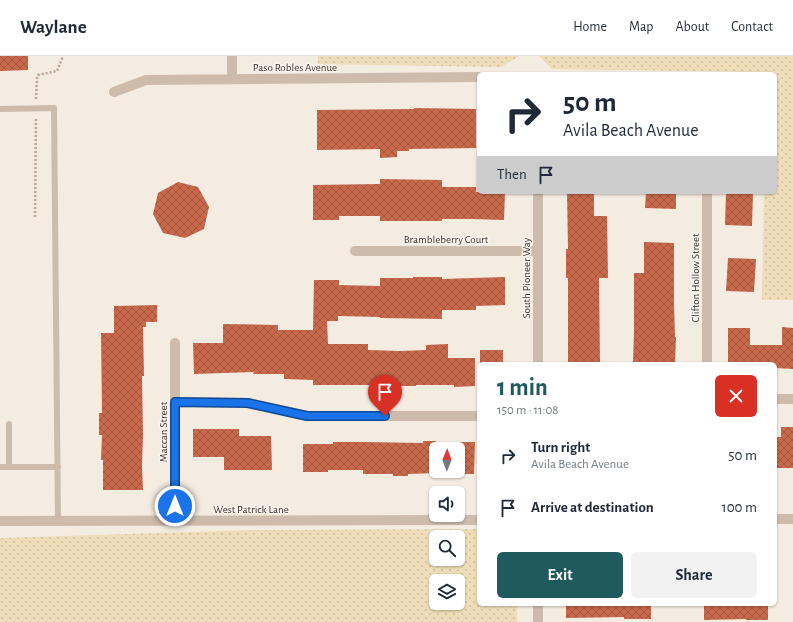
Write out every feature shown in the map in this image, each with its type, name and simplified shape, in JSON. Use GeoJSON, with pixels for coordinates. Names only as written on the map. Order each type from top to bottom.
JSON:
{"type":"FeatureCollection","features":[{"type":"Feature","properties":{"kind":"street"},"geometry":{"type":"LineString","coordinates":[[232,56],[232,79]]}},
{"type":"Feature","properties":{"kind":"street","name":"Paso Robles Avenue"},"geometry":{"type":"LineString","coordinates":[[114,92],[146,80],[477,77]]}},
{"type":"Feature","properties":{"kind":"street","name":"South Pioneer Way"},"geometry":{"type":"LineString","coordinates":[[538,194],[538,362]]}},
{"type":"Feature","properties":{"kind":"street","name":"Clifton Hollow Street"},"geometry":{"type":"LineString","coordinates":[[707,194],[707,362]]}},
{"type":"Feature","properties":{"kind":"street","name":"Brambleberry Court"},"geometry":{"type":"LineString","coordinates":[[355,251],[538,251]]}},
{"type":"Feature","properties":{"kind":"street","name":"Maccan Street"},"geometry":{"type":"LineString","coordinates":[[175,343],[175,521]]}},
{"type":"Feature","properties":{"kind":"street"},"geometry":{"type":"LineString","coordinates":[[777,399],[793,399]]}},
{"type":"Feature","properties":{"kind":"street"},"geometry":{"type":"LineString","coordinates":[[175,402],[248,403],[307,416],[477,416]]}},
{"type":"Feature","properties":{"kind":"street"},"geometry":{"type":"LineString","coordinates":[[777,519],[793,519]]}},
{"type":"Feature","properties":{"kind":"street","name":"West Patrick Lane"},"geometry":{"type":"LineString","coordinates":[[0,521],[477,520]]}},
{"type":"Feature","properties":{"kind":"street"},"geometry":{"type":"LineString","coordinates":[[538,606],[538,622]]}},
{"type":"Feature","properties":{"kind":"lane"},"geometry":{"type":"LineString","coordinates":[[0,109],[54,108],[58,521]]}},
{"type":"Feature","properties":{"kind":"lane"},"geometry":{"type":"LineString","coordinates":[[8,424],[9,467]]}},
{"type":"Feature","properties":{"kind":"lane"},"geometry":{"type":"LineString","coordinates":[[0,467],[58,468]]}},
{"type":"Feature","properties":{"kind":"path"},"geometry":{"type":"LineString","coordinates":[[36,100],[38,75],[57,71],[63,56]]}},
{"type":"Feature","properties":{"kind":"path"},"geometry":{"type":"LineString","coordinates":[[35,217],[36,118]]}},
{"type":"Feature","properties":{"kind":"sand"},"geometry":{"type":"Polygon","coordinates":[[[318,56],[519,56],[501,67],[318,64],[318,56]]]}},
{"type":"Feature","properties":{"kind":"sand"},"geometry":{"type":"Polygon","coordinates":[[[539,56],[793,56],[793,300],[762,300],[764,194],[777,194],[777,72],[552,69],[539,56]]]}},
{"type":"Feature","properties":{"kind":"sand"},"geometry":{"type":"Polygon","coordinates":[[[477,529],[477,606],[517,606],[517,622],[0,622],[0,538],[258,530],[477,529]]]}},
{"type":"Feature","properties":{"kind":"building"},"geometry":{"type":"Polygon","coordinates":[[[0,56],[28,56],[28,70],[0,71],[0,56]]]}},
{"type":"Feature","properties":{"kind":"building"},"geometry":{"type":"Polygon","coordinates":[[[414,108],[476,109],[476,148],[409,149],[409,151],[397,151],[397,157],[380,158],[380,149],[317,150],[317,110],[414,108]]]}},
{"type":"Feature","properties":{"kind":"building"},"geometry":{"type":"Polygon","coordinates":[[[380,179],[442,180],[442,187],[476,187],[477,194],[505,194],[504,220],[442,219],[442,221],[380,221],[380,216],[339,216],[339,220],[313,220],[313,185],[380,184],[380,179]]]}},
{"type":"Feature","properties":{"kind":"building"},"geometry":{"type":"Polygon","coordinates":[[[178,182],[198,187],[209,207],[204,229],[185,238],[163,233],[153,214],[158,193],[178,182]]]}},
{"type":"Feature","properties":{"kind":"building"},"geometry":{"type":"Polygon","coordinates":[[[567,194],[594,194],[594,216],[607,216],[608,278],[599,278],[600,362],[568,362],[568,278],[566,278],[566,249],[568,249],[567,194]]]}},
{"type":"Feature","properties":{"kind":"building"},"geometry":{"type":"Polygon","coordinates":[[[646,194],[676,194],[676,209],[645,208],[646,194]]]}},
{"type":"Feature","properties":{"kind":"building"},"geometry":{"type":"Polygon","coordinates":[[[726,194],[753,194],[752,226],[725,225],[726,194]]]}},
{"type":"Feature","properties":{"kind":"building"},"geometry":{"type":"Polygon","coordinates":[[[644,242],[674,243],[675,362],[633,362],[634,273],[644,273],[644,242]]]}},
{"type":"Feature","properties":{"kind":"building"},"geometry":{"type":"Polygon","coordinates":[[[728,258],[756,259],[754,292],[726,291],[728,258]]]}},
{"type":"Feature","properties":{"kind":"building"},"geometry":{"type":"Polygon","coordinates":[[[442,277],[442,279],[505,277],[505,305],[476,306],[476,310],[442,310],[442,319],[338,316],[338,321],[327,321],[328,344],[368,344],[368,350],[400,351],[426,350],[426,345],[448,344],[448,358],[475,358],[475,386],[313,385],[313,380],[284,379],[284,374],[253,374],[254,372],[194,374],[193,343],[223,343],[223,324],[278,325],[278,330],[313,330],[314,280],[339,280],[339,285],[380,286],[380,278],[442,277]]]}},
{"type":"Feature","properties":{"kind":"building"},"geometry":{"type":"Polygon","coordinates":[[[157,305],[157,322],[146,322],[146,327],[143,327],[143,490],[103,490],[103,460],[101,460],[102,435],[99,435],[99,413],[102,413],[101,333],[114,333],[114,306],[157,305]]]}},
{"type":"Feature","properties":{"kind":"building"},"geometry":{"type":"Polygon","coordinates":[[[782,327],[793,328],[793,369],[777,368],[777,362],[728,362],[728,328],[750,328],[750,345],[782,345],[782,327]]]}},
{"type":"Feature","properties":{"kind":"building"},"geometry":{"type":"Polygon","coordinates":[[[480,350],[503,350],[503,362],[480,362],[480,350]]]}},
{"type":"Feature","properties":{"kind":"building"},"geometry":{"type":"Polygon","coordinates":[[[781,427],[793,427],[793,468],[777,468],[777,437],[781,437],[781,427]]]}},
{"type":"Feature","properties":{"kind":"building"},"geometry":{"type":"Polygon","coordinates":[[[193,429],[239,429],[239,436],[271,436],[272,470],[224,470],[224,457],[193,457],[193,429]]]}},
{"type":"Feature","properties":{"kind":"building"},"geometry":{"type":"Polygon","coordinates":[[[423,441],[436,441],[429,442],[429,473],[393,476],[393,474],[363,474],[363,470],[303,472],[303,444],[333,444],[333,442],[423,443],[423,441]]]}},
{"type":"Feature","properties":{"kind":"building"},"geometry":{"type":"Polygon","coordinates":[[[465,442],[475,442],[474,474],[465,474],[465,442]]]}},
{"type":"Feature","properties":{"kind":"building"},"geometry":{"type":"Polygon","coordinates":[[[566,606],[651,606],[651,619],[624,619],[624,617],[566,618],[566,606]]]}},
{"type":"Feature","properties":{"kind":"building"},"geometry":{"type":"Polygon","coordinates":[[[704,606],[768,606],[768,620],[704,620],[704,606]]]}},
{"type":"Feature","properties":{"kind":"route"},"geometry":{"type":"LineString","coordinates":[[175,506],[175,402],[248,403],[307,416],[385,416]]}}]}
